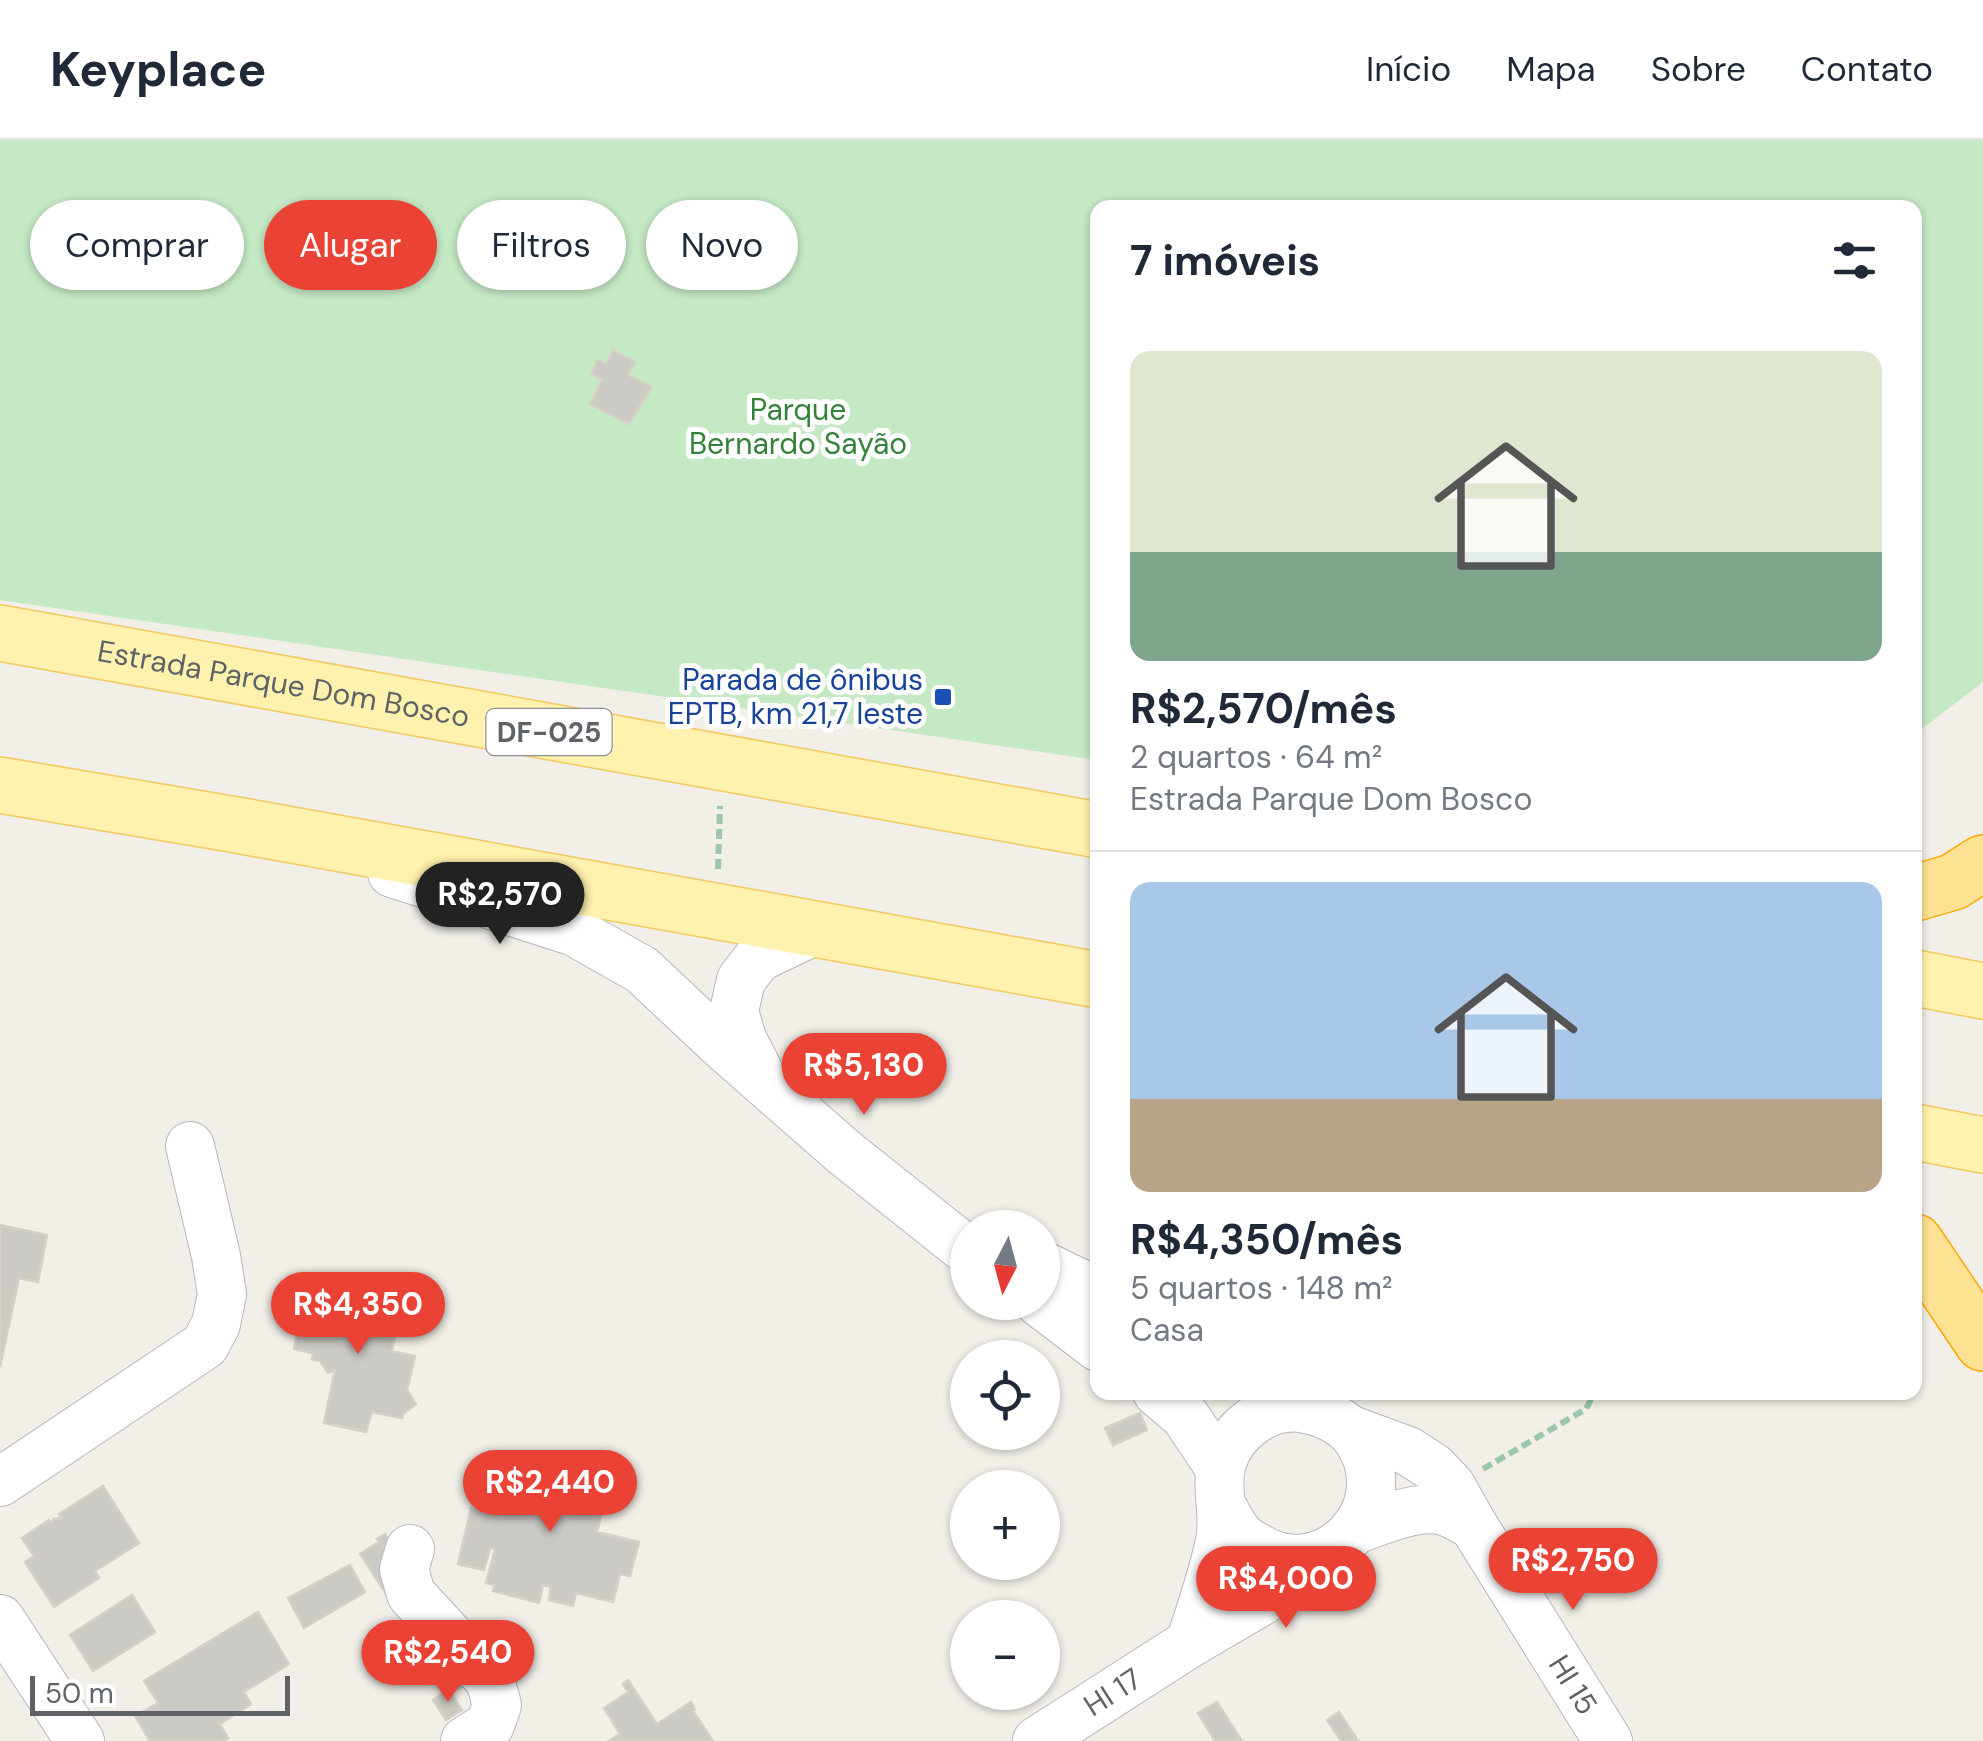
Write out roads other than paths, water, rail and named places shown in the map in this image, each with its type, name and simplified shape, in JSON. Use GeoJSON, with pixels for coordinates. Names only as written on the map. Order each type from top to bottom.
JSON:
{"type":"FeatureCollection","features":[{"type":"Feature","properties":{"kind":"highway"},"geometry":{"type":"LineString","coordinates":[[1922,891],[1954,882],[1983,863]]}},
{"type":"Feature","properties":{"kind":"highway"},"geometry":{"type":"LineString","coordinates":[[1922,1252],[1983,1343]]}},
{"type":"Feature","properties":{"kind":"main road","name":"Estrada Parque Dom Bosco"},"geometry":{"type":"LineString","coordinates":[[0,633],[1090,829]]}},
{"type":"Feature","properties":{"kind":"main road"},"geometry":{"type":"LineString","coordinates":[[0,786],[1090,979]]}},
{"type":"Feature","properties":{"kind":"main road"},"geometry":{"type":"LineString","coordinates":[[1922,979],[1983,991]]}},
{"type":"Feature","properties":{"kind":"main road"},"geometry":{"type":"LineString","coordinates":[[1922,1133],[1983,1145]]}},
{"type":"Feature","properties":{"kind":"street"},"geometry":{"type":"LineString","coordinates":[[231,824],[575,932],[642,970],[845,1153],[950,1236]]}},
{"type":"Feature","properties":{"kind":"street"},"geometry":{"type":"LineString","coordinates":[[764,1082],[742,1040],[734,1011],[741,980],[758,958],[818,929]]}},
{"type":"Feature","properties":{"kind":"street"},"geometry":{"type":"LineString","coordinates":[[0,1482],[205,1345],[216,1324],[222,1294],[190,1146]]}},
{"type":"Feature","properties":{"kind":"street"},"geometry":{"type":"LineString","coordinates":[[915,1208],[950,1223]]}},
{"type":"Feature","properties":{"kind":"street"},"geometry":{"type":"LineString","coordinates":[[1060,1274],[1090,1288]]}},
{"type":"Feature","properties":{"kind":"street"},"geometry":{"type":"LineString","coordinates":[[1060,1318],[1090,1341]]}},
{"type":"Feature","properties":{"kind":"street"},"geometry":{"type":"LineString","coordinates":[[1166,1400],[1184,1416],[1222,1488],[1241,1537],[1269,1555],[1303,1559],[1405,1513],[1462,1506]]}},
{"type":"Feature","properties":{"kind":"street"},"geometry":{"type":"LineString","coordinates":[[1190,1643],[1221,1536],[1222,1488],[1233,1439],[1256,1418],[1287,1407],[1320,1411],[1366,1454],[1372,1480],[1369,1506],[1345,1539]]}},
{"type":"Feature","properties":{"kind":"street","name":"HI 15"},"geometry":{"type":"LineString","coordinates":[[1320,1411],[1408,1451],[1433,1467],[1462,1506],[1608,1741]]}},
{"type":"Feature","properties":{"kind":"street","name":"HI 17"},"geometry":{"type":"LineString","coordinates":[[1038,1741],[1276,1592],[1345,1539]]}},
{"type":"Feature","properties":{"kind":"street"},"geometry":{"type":"LineString","coordinates":[[410,1548],[404,1569],[411,1594],[490,1680],[497,1705],[490,1726],[465,1741]]}},
{"type":"Feature","properties":{"kind":"street"},"geometry":{"type":"LineString","coordinates":[[0,1619],[79,1740]]}},
{"type":"Feature","properties":{"kind":"place","name":"Parada de ônibus EPTB, km 21,7 leste"},"geometry":{"type":"Point","coordinates":[943,697]}},
{"type":"Feature","properties":{"kind":"park label","name":"Parque Bernardo Sayão"},"geometry":{"type":"Point","coordinates":[798,427]}}]}
